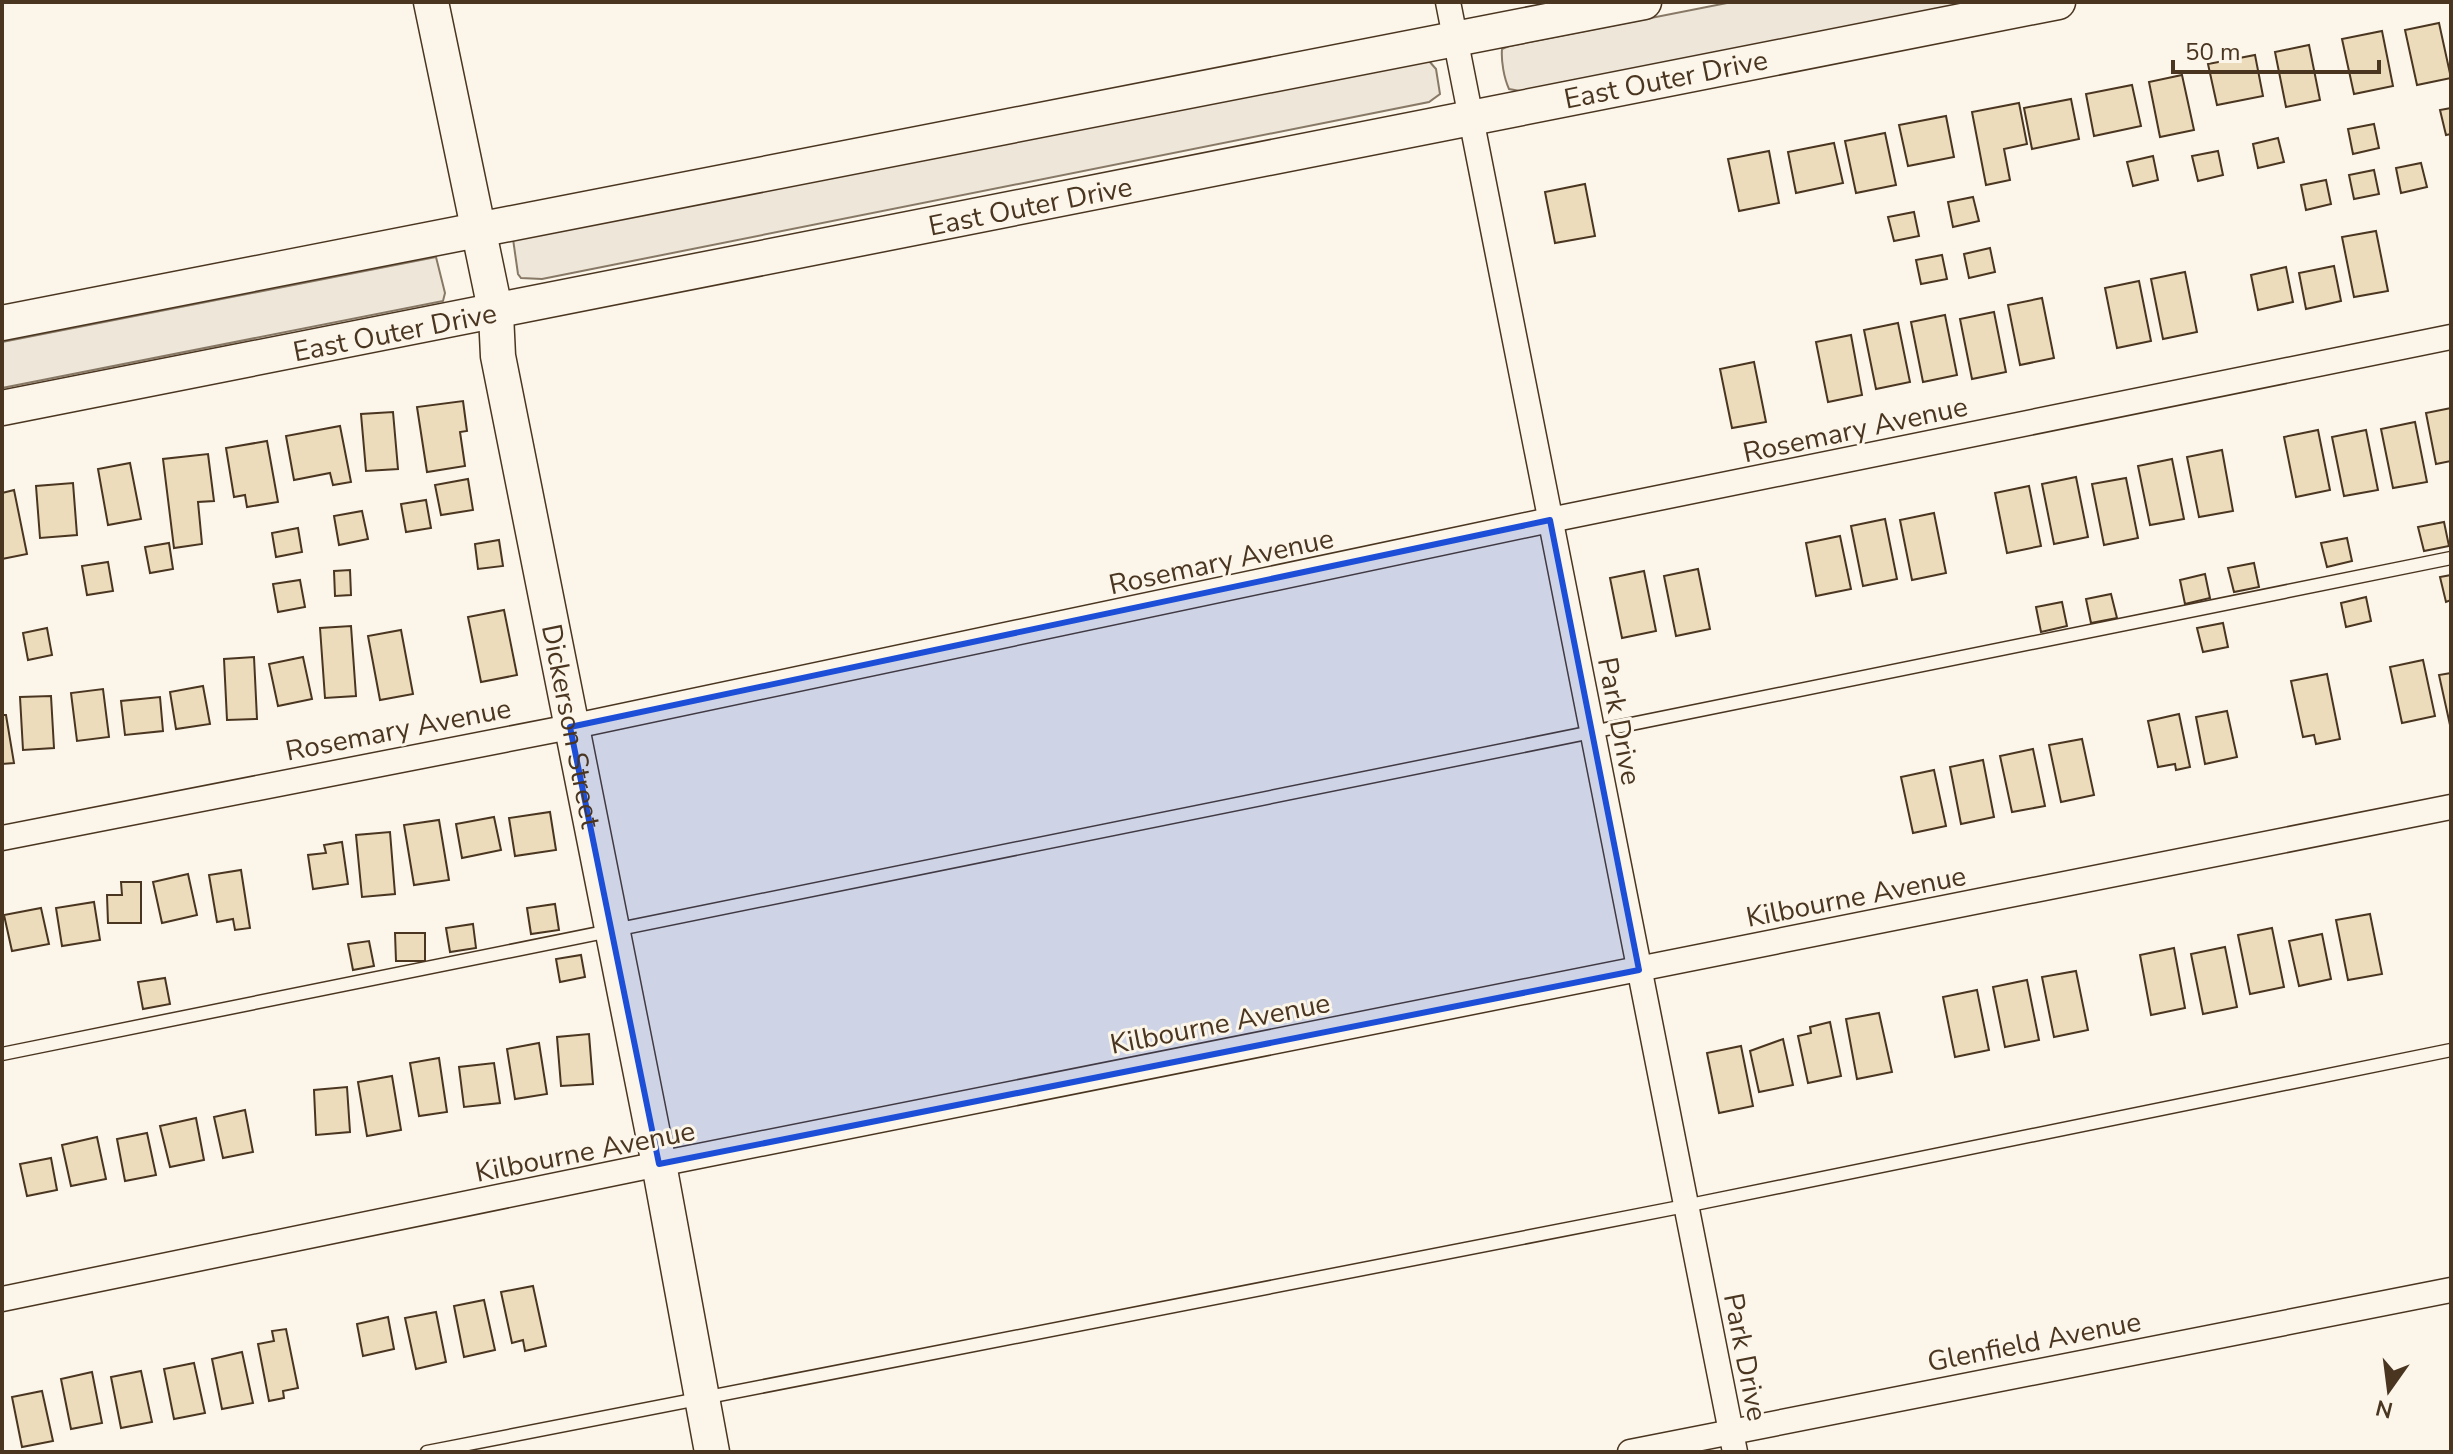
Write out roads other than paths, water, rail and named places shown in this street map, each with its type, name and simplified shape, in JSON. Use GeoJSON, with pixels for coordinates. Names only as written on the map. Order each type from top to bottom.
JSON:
{"type":"FeatureCollection","features":[{"type":"Feature","properties":{"kind":"street","name":"Dickerson Street"},"geometry":{"type":"LineString","coordinates":[[431,2],[496,314],[498,356],[659,1164],[712,1452]]}},
{"type":"Feature","properties":{"kind":"street","name":"Park Drive"},"geometry":{"type":"LineString","coordinates":[[1448,2],[1732,1442]]}},
{"type":"Feature","properties":{"kind":"street"},"geometry":{"type":"LineString","coordinates":[[2,323],[1644,2]]}},
{"type":"Feature","properties":{"kind":"street","name":"East Outer Drive"},"geometry":{"type":"LineString","coordinates":[[2,408],[496,314],[1471,116],[2058,2]]}},
{"type":"Feature","properties":{"kind":"street","name":"Rosemary Avenue"},"geometry":{"type":"LineString","coordinates":[[2,838],[570,727],[1550,520],[2451,337]]}},
{"type":"Feature","properties":{"kind":"street","name":"Kilbourne Avenue"},"geometry":{"type":"LineString","coordinates":[[2,1299],[659,1164],[2451,807]]}},
{"type":"Feature","properties":{"kind":"street","name":"Glenfield Avenue"},"geometry":{"type":"LineString","coordinates":[[1630,1452],[1732,1442],[2451,1290]]}},
{"type":"Feature","properties":{"kind":"lane"},"geometry":{"type":"LineString","coordinates":[[2,1054],[2451,558]]}},
{"type":"Feature","properties":{"kind":"lane"},"geometry":{"type":"LineString","coordinates":[[427,1452],[1685,1206],[2451,1050]]}}]}
